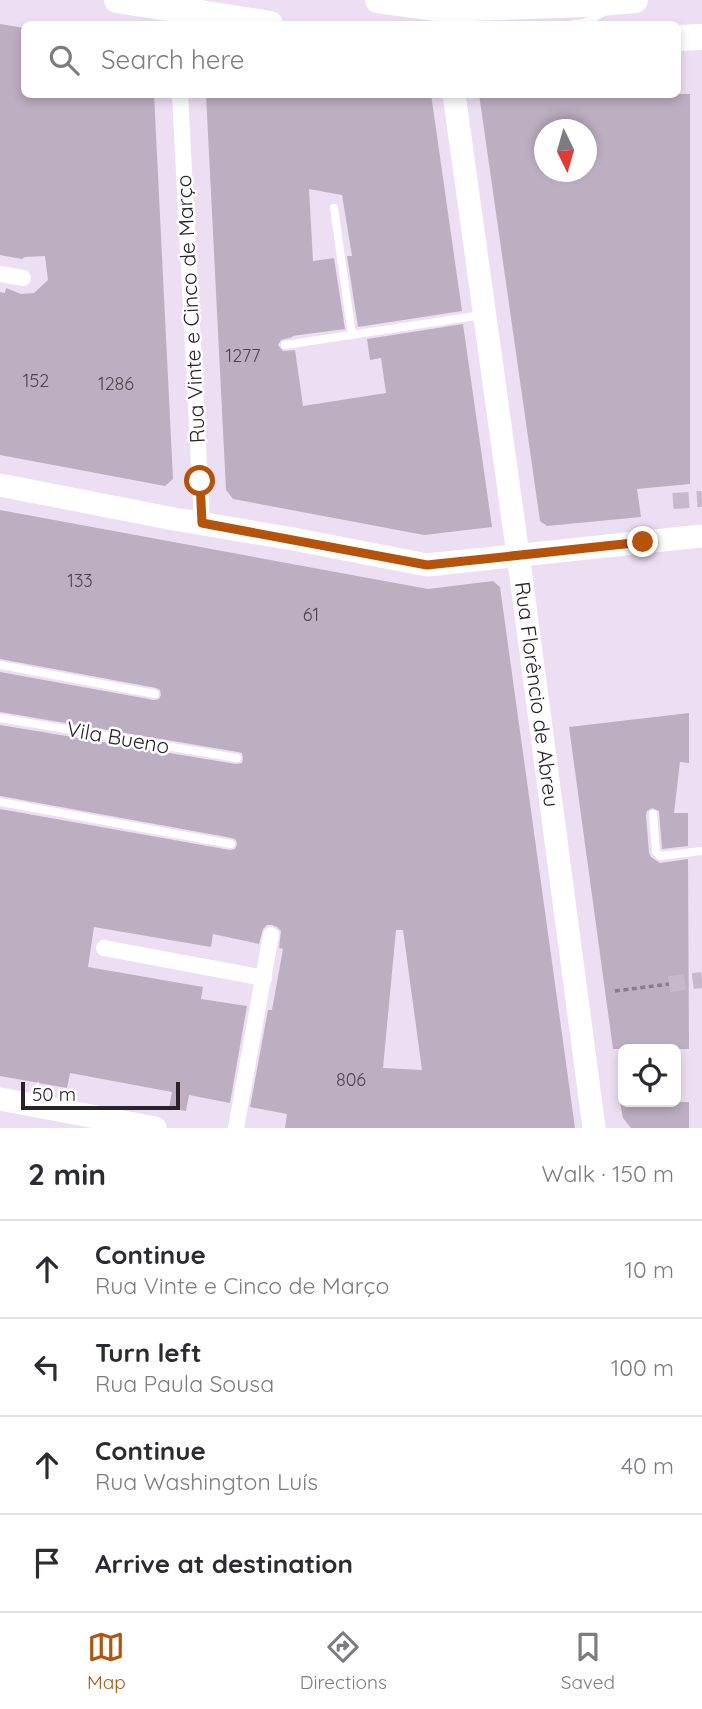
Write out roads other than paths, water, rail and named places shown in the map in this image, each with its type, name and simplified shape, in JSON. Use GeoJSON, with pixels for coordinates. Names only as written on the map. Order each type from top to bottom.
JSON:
{"type":"FeatureCollection","features":[{"type":"Feature","properties":{"kind":"main road"},"geometry":{"type":"LineString","coordinates":[[117,0],[248,21]]}},
{"type":"Feature","properties":{"kind":"main road"},"geometry":{"type":"LineString","coordinates":[[379,0],[582,10],[635,0]]}},
{"type":"Feature","properties":{"kind":"main road"},"geometry":{"type":"LineString","coordinates":[[681,38],[702,37]]}},
{"type":"Feature","properties":{"kind":"street","name":"Rua Vinte e Cinco de Março"},"geometry":{"type":"LineString","coordinates":[[180,98],[202,523]]}},
{"type":"Feature","properties":{"kind":"street","name":"Rua Florêncio de Abreu"},"geometry":{"type":"LineString","coordinates":[[455,98],[594,1128]]}},
{"type":"Feature","properties":{"kind":"street"},"geometry":{"type":"LineString","coordinates":[[0,274],[23,278]]}},
{"type":"Feature","properties":{"kind":"street"},"geometry":{"type":"LineString","coordinates":[[0,485],[427,565],[702,536]]}},
{"type":"Feature","properties":{"kind":"street"},"geometry":{"type":"LineString","coordinates":[[236,1128],[271,935]]}},
{"type":"Feature","properties":{"kind":"street"},"geometry":{"type":"LineString","coordinates":[[104,948],[264,978]]}},
{"type":"Feature","properties":{"kind":"street"},"geometry":{"type":"LineString","coordinates":[[0,1099],[155,1128]]}},
{"type":"Feature","properties":{"kind":"lane"},"geometry":{"type":"LineString","coordinates":[[334,208],[352,335]]}},
{"type":"Feature","properties":{"kind":"lane"},"geometry":{"type":"LineString","coordinates":[[285,345],[485,315]]}},
{"type":"Feature","properties":{"kind":"lane"},"geometry":{"type":"LineString","coordinates":[[0,665],[155,694]]}},
{"type":"Feature","properties":{"kind":"lane","name":"Vila Bueno"},"geometry":{"type":"LineString","coordinates":[[0,718],[237,758]]}},
{"type":"Feature","properties":{"kind":"lane"},"geometry":{"type":"LineString","coordinates":[[0,802],[231,844]]}},
{"type":"Feature","properties":{"kind":"lane"},"geometry":{"type":"LineString","coordinates":[[653,814],[656,852],[660,856],[702,851]]}},
{"type":"Feature","properties":{"kind":"tunnel"},"geometry":{"type":"LineString","coordinates":[[673,501],[702,499]]}},
{"type":"Feature","properties":{"kind":"tunnel"},"geometry":{"type":"LineString","coordinates":[[669,984],[702,980]]}}]}
